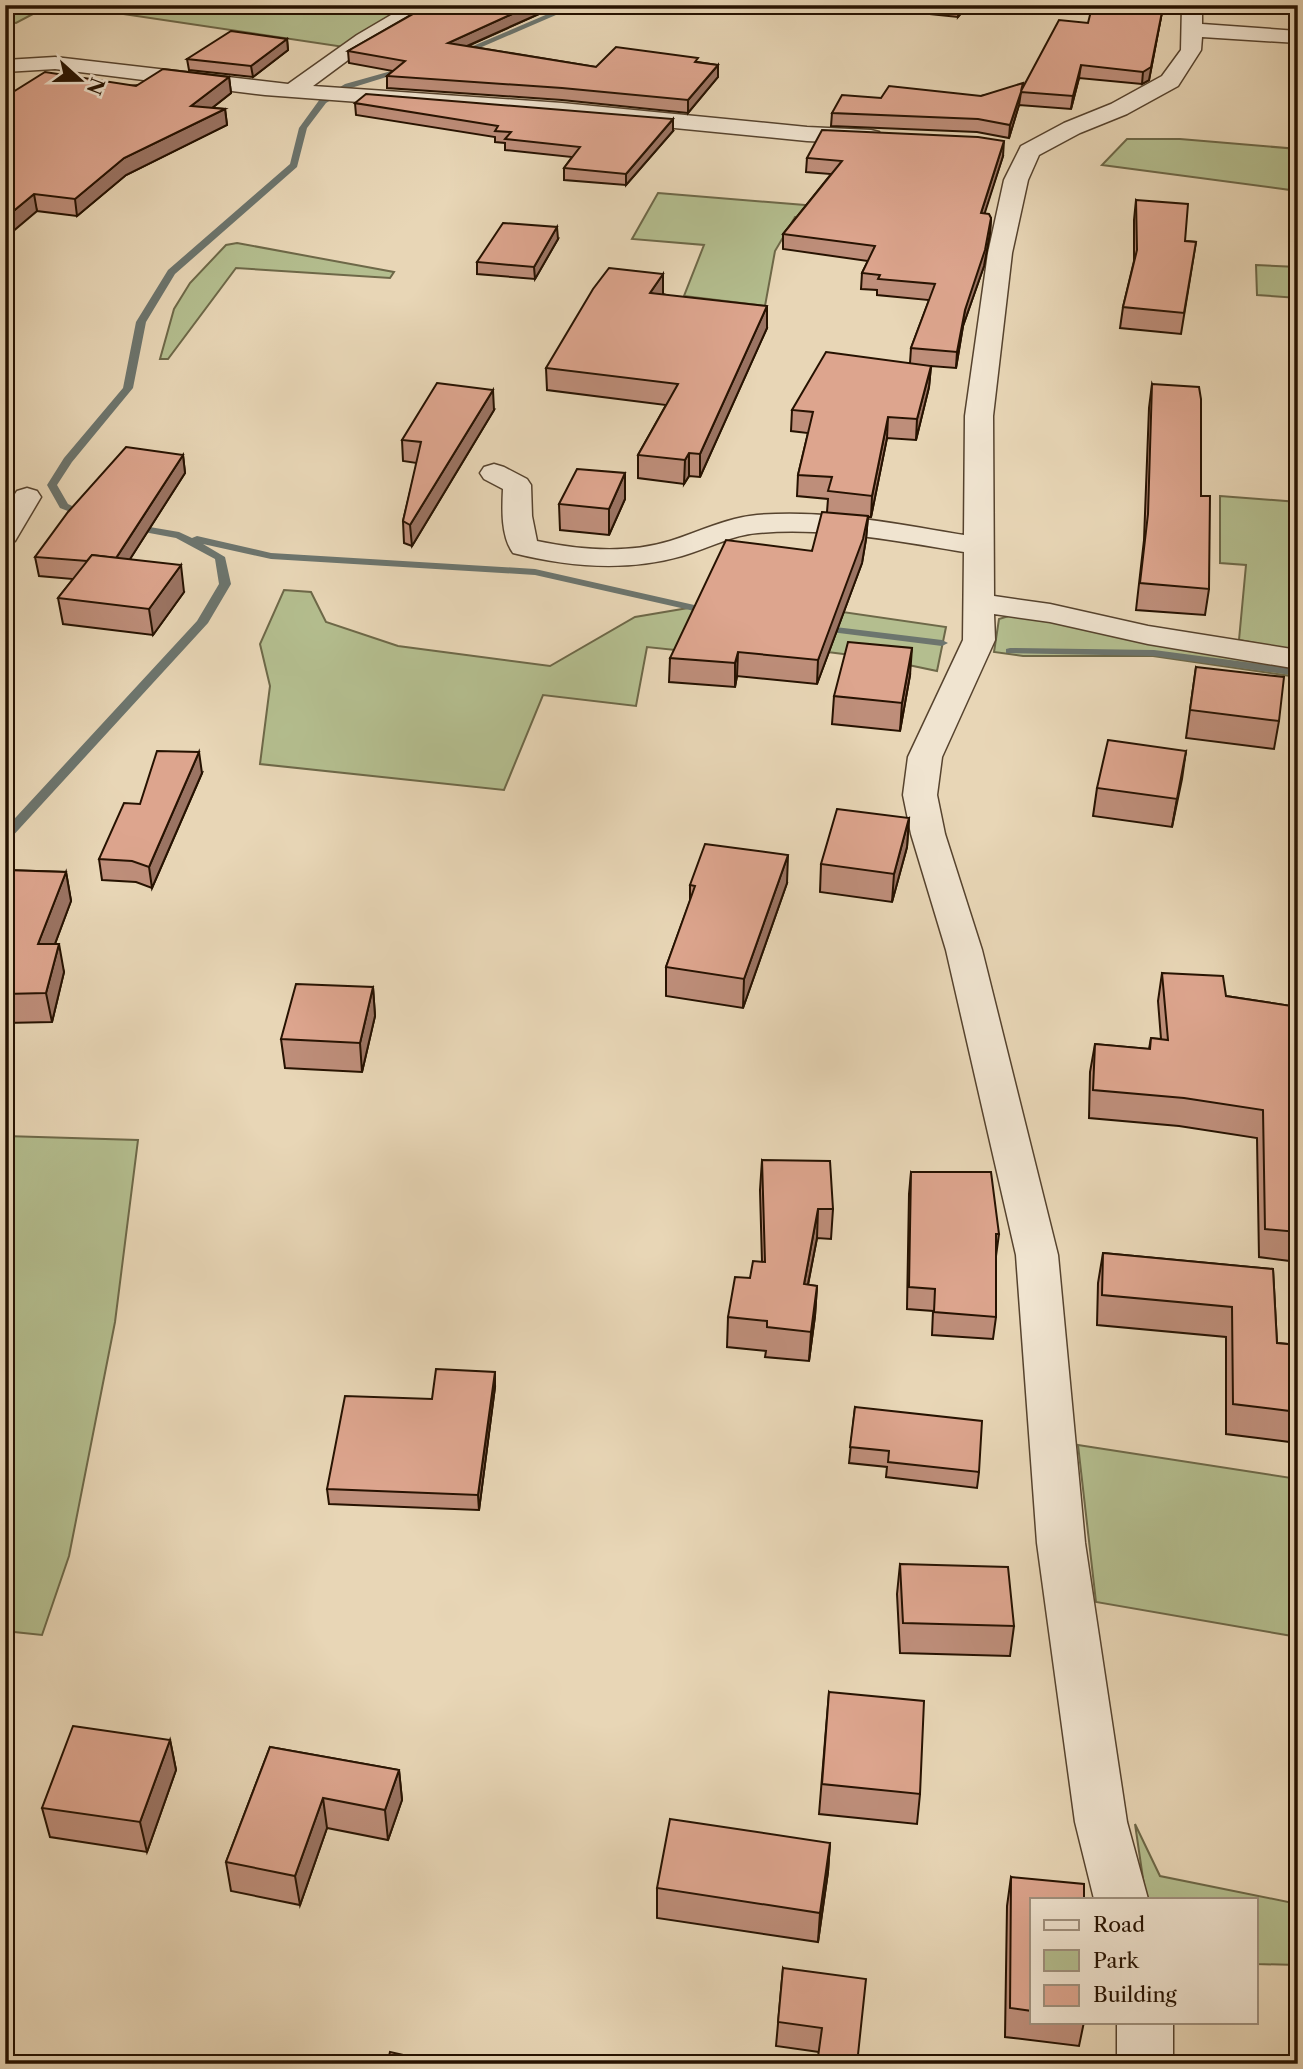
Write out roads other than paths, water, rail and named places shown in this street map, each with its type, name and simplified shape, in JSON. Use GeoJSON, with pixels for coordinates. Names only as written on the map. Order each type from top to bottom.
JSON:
{"type":"FeatureCollection","features":[{"type":"Feature","properties":{"kind":"street"},"geometry":{"type":"LineString","coordinates":[[293,90],[364,39],[423,5]]}},
{"type":"Feature","properties":{"kind":"street"},"geometry":{"type":"LineString","coordinates":[[1121,1898],[1101,1822],[1061,1543],[1037,1255],[964,950],[928,834],[920,795],[925,757],[979,640],[981,406],[1000,253],[1016,180],[1016,149],[1119,109],[1170,81],[1191,50],[1192,18],[1298,37]]}},
{"type":"Feature","properties":{"kind":"street"},"geometry":{"type":"LineString","coordinates":[[5,66],[55,63],[228,85],[562,110],[807,134],[898,138]]}},
{"type":"Feature","properties":{"kind":"street"},"geometry":{"type":"LineString","coordinates":[[494,473],[517,485],[517,516],[524,547],[559,555],[609,559],[659,552],[718,532],[757,524],[822,524],[980,546]]}},
{"type":"Feature","properties":{"kind":"street"},"geometry":{"type":"LineString","coordinates":[[5,535],[27,497]]}},
{"type":"Feature","properties":{"kind":"street"},"geometry":{"type":"LineString","coordinates":[[979,603],[1050,613],[1149,635],[1298,660]]}},
{"type":"Feature","properties":{"kind":"street"},"geometry":{"type":"LineString","coordinates":[[1145,2024],[1145,2064]]}},
{"type":"Feature","properties":{"kind":"waterway"},"geometry":{"type":"LineString","coordinates":[[458,54],[576,5]]}},
{"type":"Feature","properties":{"kind":"waterway"},"geometry":{"type":"LineString","coordinates":[[86,515],[64,506],[52,485],[68,460],[128,388],[141,322],[171,272],[294,165],[303,128],[323,101],[348,86],[405,70]]}},
{"type":"Feature","properties":{"kind":"waterway"},"geometry":{"type":"LineString","coordinates":[[5,837],[202,623],[225,584],[220,557],[179,535],[132,527]]}},
{"type":"Feature","properties":{"kind":"waterway"},"geometry":{"type":"LineString","coordinates":[[197,539],[271,556],[535,572],[712,612]]}},
{"type":"Feature","properties":{"kind":"waterway"},"geometry":{"type":"LineString","coordinates":[[819,628],[942,643]]}},
{"type":"Feature","properties":{"kind":"waterway"},"geometry":{"type":"LineString","coordinates":[[1010,651],[1154,653],[1298,673]]}}]}
